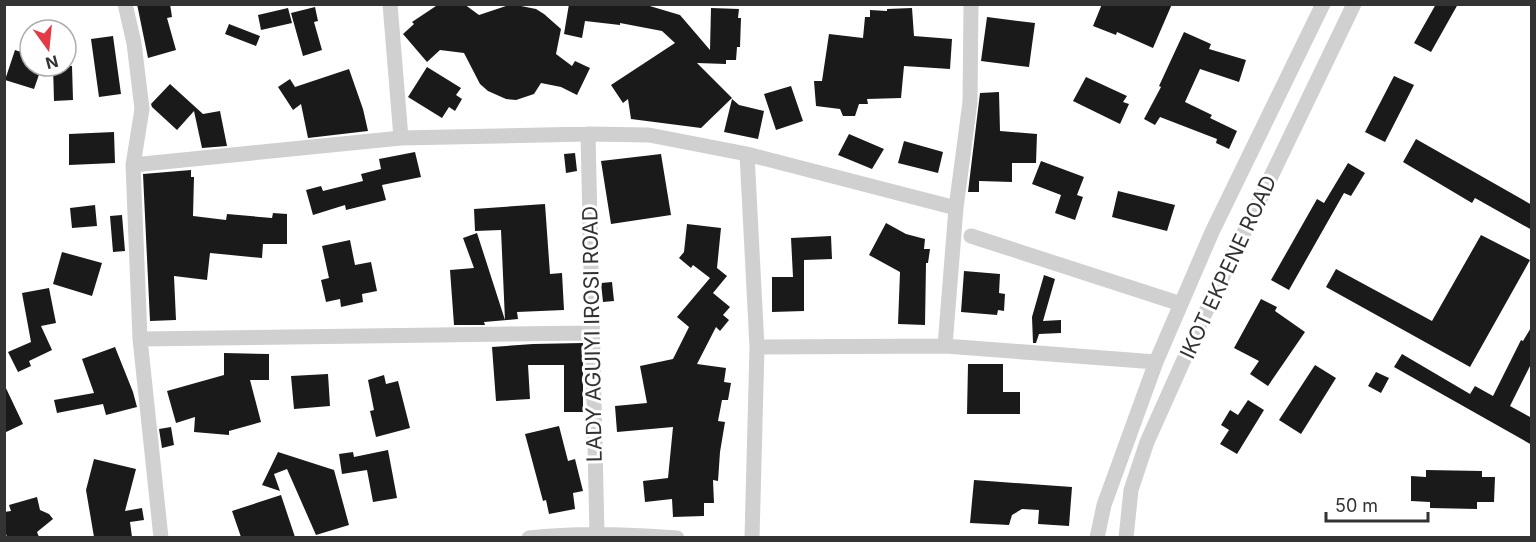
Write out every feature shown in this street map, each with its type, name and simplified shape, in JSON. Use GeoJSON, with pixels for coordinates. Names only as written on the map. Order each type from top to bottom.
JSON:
{"type":"FeatureCollection","features":[{"type":"Feature","properties":{"kind":"street"},"geometry":{"type":"LineString","coordinates":[[125,4],[134,44],[142,109],[133,165],[140,339],[161,537]]}},
{"type":"Feature","properties":{"kind":"street"},"geometry":{"type":"LineString","coordinates":[[390,4],[401,138]]}},
{"type":"Feature","properties":{"kind":"street"},"geometry":{"type":"LineString","coordinates":[[945,346],[956,208],[970,102],[971,4]]}},
{"type":"Feature","properties":{"kind":"street"},"geometry":{"type":"LineString","coordinates":[[1097,537],[1104,505],[1156,362],[1212,232],[1323,4]]}},
{"type":"Feature","properties":{"kind":"street","name":"IKOT EKPENE ROAD"},"geometry":{"type":"LineString","coordinates":[[1126,537],[1131,490],[1147,442],[1199,326],[1354,4]]}},
{"type":"Feature","properties":{"kind":"street","name":"LADY AGUIYI IROSI ROAD"},"geometry":{"type":"LineString","coordinates":[[588,134],[597,534]]}},
{"type":"Feature","properties":{"kind":"street"},"geometry":{"type":"LineString","coordinates":[[133,165],[401,138],[648,135],[747,154],[956,208]]}},
{"type":"Feature","properties":{"kind":"street"},"geometry":{"type":"LineString","coordinates":[[747,154],[757,346],[752,537]]}},
{"type":"Feature","properties":{"kind":"street"},"geometry":{"type":"LineString","coordinates":[[971,236],[1181,304]]}},
{"type":"Feature","properties":{"kind":"street"},"geometry":{"type":"LineString","coordinates":[[140,339],[592,333]]}},
{"type":"Feature","properties":{"kind":"street"},"geometry":{"type":"LineString","coordinates":[[757,346],[945,346],[1156,362]]}},
{"type":"Feature","properties":{"kind":"street"},"geometry":{"type":"LineString","coordinates":[[529,537],[558,534],[634,534],[677,537]]}},
{"type":"Feature","properties":{"kind":"building"},"geometry":{"type":"Polygon","coordinates":[[[137,4],[170,4],[172,17],[167,18],[176,50],[148,58],[137,4]]]}},
{"type":"Feature","properties":{"kind":"building"},"geometry":{"type":"Polygon","coordinates":[[[439,4],[464,4],[479,15],[516,5],[536,9],[544,14],[561,29],[556,54],[572,66],[575,61],[590,68],[577,95],[561,87],[541,83],[534,94],[516,100],[506,99],[488,91],[480,84],[464,53],[440,50],[427,62],[403,34],[414,24],[412,22],[439,4]]]}},
{"type":"Feature","properties":{"kind":"building"},"geometry":{"type":"Polygon","coordinates":[[[569,4],[643,4],[680,15],[710,50],[711,8],[739,9],[740,47],[737,47],[736,60],[726,60],[726,64],[697,63],[732,98],[701,128],[631,119],[628,99],[623,103],[611,85],[675,43],[662,31],[620,23],[620,25],[585,21],[582,38],[564,34],[569,4]]]}},
{"type":"Feature","properties":{"kind":"building"},"geometry":{"type":"Polygon","coordinates":[[[1102,4],[1172,4],[1153,48],[1117,32],[1116,35],[1093,26],[1102,4]]]}},
{"type":"Feature","properties":{"kind":"building"},"geometry":{"type":"Polygon","coordinates":[[[1436,4],[1458,4],[1431,52],[1414,43],[1436,4]]]}},
{"type":"Feature","properties":{"kind":"building"},"geometry":{"type":"Polygon","coordinates":[[[315,7],[318,21],[314,22],[322,50],[303,56],[291,13],[315,7]]]}},
{"type":"Feature","properties":{"kind":"building"},"geometry":{"type":"Polygon","coordinates":[[[288,8],[292,23],[261,30],[258,15],[288,8]]]}},
{"type":"Feature","properties":{"kind":"building"},"geometry":{"type":"Polygon","coordinates":[[[912,8],[914,36],[952,39],[950,69],[904,66],[901,98],[867,99],[868,104],[859,104],[855,116],[843,116],[840,109],[816,106],[814,81],[822,81],[829,34],[863,38],[865,17],[870,17],[870,10],[887,11],[887,9],[912,8]]]}},
{"type":"Feature","properties":{"kind":"building"},"geometry":{"type":"Polygon","coordinates":[[[987,17],[1035,23],[1029,67],[981,61],[987,17]]]}},
{"type":"Feature","properties":{"kind":"building"},"geometry":{"type":"Polygon","coordinates":[[[229,24],[260,36],[256,46],[225,34],[229,24]]]}},
{"type":"Feature","properties":{"kind":"building"},"geometry":{"type":"Polygon","coordinates":[[[1184,32],[1211,44],[1209,49],[1246,60],[1239,82],[1200,69],[1185,102],[1237,131],[1229,149],[1216,143],[1217,139],[1160,117],[1155,125],[1144,119],[1161,87],[1159,86],[1184,32]]]}},
{"type":"Feature","properties":{"kind":"building"},"geometry":{"type":"Polygon","coordinates":[[[113,36],[121,94],[99,97],[91,39],[113,36]]]}},
{"type":"Feature","properties":{"kind":"building"},"geometry":{"type":"Polygon","coordinates":[[[15,50],[18,51],[18,78],[38,78],[34,89],[5,80],[15,50]]]}},
{"type":"Feature","properties":{"kind":"building"},"geometry":{"type":"Polygon","coordinates":[[[427,67],[461,88],[456,95],[462,99],[455,111],[449,107],[442,118],[408,97],[427,67]]]}},
{"type":"Feature","properties":{"kind":"building"},"geometry":{"type":"Polygon","coordinates":[[[349,69],[368,131],[308,138],[301,104],[293,110],[278,87],[290,79],[295,87],[349,69]]]}},
{"type":"Feature","properties":{"kind":"building"},"geometry":{"type":"Polygon","coordinates":[[[1394,76],[1414,85],[1385,142],[1365,132],[1394,76]]]}},
{"type":"Feature","properties":{"kind":"building"},"geometry":{"type":"Polygon","coordinates":[[[1086,77],[1127,96],[1123,102],[1129,104],[1120,124],[1073,101],[1086,77]]]}},
{"type":"Feature","properties":{"kind":"building"},"geometry":{"type":"Polygon","coordinates":[[[53,78],[72,78],[73,100],[54,101],[53,78]]]}},
{"type":"Feature","properties":{"kind":"building"},"geometry":{"type":"Polygon","coordinates":[[[170,84],[203,114],[220,111],[227,146],[202,148],[194,111],[177,130],[152,107],[151,104],[170,84]]]}},
{"type":"Feature","properties":{"kind":"building"},"geometry":{"type":"Polygon","coordinates":[[[791,86],[803,121],[776,130],[764,94],[791,86]]]}},
{"type":"Feature","properties":{"kind":"building"},"geometry":{"type":"Polygon","coordinates":[[[999,92],[1000,131],[1037,134],[1036,163],[1012,163],[1012,182],[979,181],[979,192],[968,192],[980,93],[999,92]]]}},
{"type":"Feature","properties":{"kind":"building"},"geometry":{"type":"Polygon","coordinates":[[[732,99],[739,105],[764,111],[758,139],[724,132],[732,99]]]}},
{"type":"Feature","properties":{"kind":"building"},"geometry":{"type":"Polygon","coordinates":[[[114,132],[115,163],[69,165],[69,134],[114,132]]]}},
{"type":"Feature","properties":{"kind":"building"},"geometry":{"type":"Polygon","coordinates":[[[849,134],[884,149],[872,169],[838,155],[849,134]]]}},
{"type":"Feature","properties":{"kind":"building"},"geometry":{"type":"Polygon","coordinates":[[[1416,139],[1532,205],[1532,230],[1475,198],[1472,203],[1403,162],[1416,139]]]}},
{"type":"Feature","properties":{"kind":"building"},"geometry":{"type":"Polygon","coordinates":[[[904,141],[943,152],[938,173],[898,163],[904,141]]]}},
{"type":"Feature","properties":{"kind":"building"},"geometry":{"type":"Polygon","coordinates":[[[415,152],[421,177],[382,185],[386,200],[346,210],[345,205],[313,215],[306,190],[321,186],[323,191],[363,181],[361,174],[381,169],[379,159],[415,152]]]}},
{"type":"Feature","properties":{"kind":"building"},"geometry":{"type":"Polygon","coordinates":[[[575,153],[577,171],[566,173],[564,154],[575,153]]]}},
{"type":"Feature","properties":{"kind":"building"},"geometry":{"type":"Polygon","coordinates":[[[661,154],[671,215],[611,224],[601,161],[661,154]]]}},
{"type":"Feature","properties":{"kind":"building"},"geometry":{"type":"Polygon","coordinates":[[[1041,161],[1084,177],[1077,195],[1083,197],[1075,220],[1055,213],[1061,195],[1032,184],[1041,161]]]}},
{"type":"Feature","properties":{"kind":"building"},"geometry":{"type":"Polygon","coordinates":[[[1348,163],[1365,173],[1351,196],[1344,193],[1289,290],[1271,280],[1317,199],[1324,203],[1348,163]]]}},
{"type":"Feature","properties":{"kind":"building"},"geometry":{"type":"Polygon","coordinates":[[[191,170],[191,177],[194,177],[193,216],[226,220],[227,214],[272,218],[273,213],[287,214],[287,244],[263,244],[262,258],[210,253],[207,280],[174,276],[176,320],[150,321],[143,174],[191,170]]]}},
{"type":"Feature","properties":{"kind":"building"},"geometry":{"type":"Polygon","coordinates":[[[1118,191],[1175,205],[1167,231],[1112,217],[1118,191]]]}},
{"type":"Feature","properties":{"kind":"building"},"geometry":{"type":"Polygon","coordinates":[[[545,204],[550,274],[562,273],[564,310],[517,312],[518,319],[484,322],[485,325],[454,325],[450,270],[474,268],[463,238],[477,233],[505,320],[501,230],[475,231],[474,209],[545,204]]]}},
{"type":"Feature","properties":{"kind":"building"},"geometry":{"type":"Polygon","coordinates":[[[95,205],[97,226],[72,228],[70,208],[95,205]]]}},
{"type":"Feature","properties":{"kind":"building"},"geometry":{"type":"Polygon","coordinates":[[[122,215],[125,251],[113,252],[110,216],[122,215]]]}},
{"type":"Feature","properties":{"kind":"building"},"geometry":{"type":"Polygon","coordinates":[[[886,223],[906,234],[925,239],[924,249],[930,249],[928,263],[926,263],[925,325],[898,324],[900,272],[869,255],[886,223]]]}},
{"type":"Feature","properties":{"kind":"building"},"geometry":{"type":"Polygon","coordinates":[[[687,224],[721,228],[717,268],[727,276],[713,293],[730,307],[723,315],[729,320],[720,331],[716,327],[697,364],[726,368],[724,382],[731,383],[728,400],[722,400],[718,421],[725,422],[718,481],[713,480],[714,503],[704,503],[704,516],[673,517],[672,499],[645,502],[643,481],[668,478],[673,427],[617,432],[615,406],[647,403],[640,366],[673,359],[689,327],[677,317],[710,278],[693,265],[691,268],[679,258],[684,252],[687,224]]]}},
{"type":"Feature","properties":{"kind":"building"},"geometry":{"type":"Polygon","coordinates":[[[1481,235],[1530,260],[1470,367],[1326,287],[1336,269],[1432,321],[1481,235]]]}},
{"type":"Feature","properties":{"kind":"building"},"geometry":{"type":"Polygon","coordinates":[[[831,236],[832,259],[804,260],[804,311],[772,312],[772,277],[793,277],[791,238],[831,236]]]}},
{"type":"Feature","properties":{"kind":"building"},"geometry":{"type":"Polygon","coordinates":[[[350,240],[355,265],[371,262],[377,291],[362,294],[363,302],[341,307],[340,299],[326,302],[321,280],[329,278],[322,246],[350,240]]]}},
{"type":"Feature","properties":{"kind":"building"},"geometry":{"type":"Polygon","coordinates":[[[62,252],[102,263],[92,296],[53,284],[62,252]]]}},
{"type":"Feature","properties":{"kind":"building"},"geometry":{"type":"Polygon","coordinates":[[[964,271],[1000,274],[999,293],[1005,294],[1004,311],[998,310],[997,315],[961,312],[964,271]]]}},
{"type":"Feature","properties":{"kind":"building"},"geometry":{"type":"Polygon","coordinates":[[[1044,275],[1055,279],[1043,321],[1061,320],[1061,333],[1039,334],[1036,343],[1033,343],[1032,317],[1044,275]]]}},
{"type":"Feature","properties":{"kind":"building"},"geometry":{"type":"Polygon","coordinates":[[[612,282],[614,301],[603,302],[601,283],[612,282]]]}},
{"type":"Feature","properties":{"kind":"building"},"geometry":{"type":"Polygon","coordinates":[[[49,288],[56,323],[41,326],[52,350],[29,361],[31,366],[18,372],[8,352],[31,342],[22,293],[49,288]]]}},
{"type":"Feature","properties":{"kind":"building"},"geometry":{"type":"Polygon","coordinates":[[[1261,299],[1277,307],[1275,311],[1305,332],[1268,386],[1250,374],[1259,361],[1234,348],[1261,299]]]}},
{"type":"Feature","properties":{"kind":"building"},"geometry":{"type":"Polygon","coordinates":[[[1532,326],[1532,362],[1510,406],[1532,418],[1532,445],[1394,367],[1402,354],[1470,394],[1475,386],[1493,396],[1521,340],[1523,341],[1532,326]]]}},
{"type":"Feature","properties":{"kind":"building"},"geometry":{"type":"Polygon","coordinates":[[[583,343],[583,412],[564,412],[564,365],[528,365],[530,399],[496,401],[492,347],[583,343]]]}},
{"type":"Feature","properties":{"kind":"building"},"geometry":{"type":"Polygon","coordinates":[[[115,347],[137,407],[106,415],[103,404],[57,413],[54,400],[94,393],[82,359],[115,347]]]}},
{"type":"Feature","properties":{"kind":"building"},"geometry":{"type":"Polygon","coordinates":[[[224,353],[269,354],[269,380],[250,380],[261,422],[229,431],[229,435],[194,432],[195,417],[176,423],[167,391],[224,375],[224,353]]]}},
{"type":"Feature","properties":{"kind":"building"},"geometry":{"type":"Polygon","coordinates":[[[968,364],[1003,364],[1003,392],[1020,392],[1020,414],[967,414],[968,364]]]}},
{"type":"Feature","properties":{"kind":"building"},"geometry":{"type":"Polygon","coordinates":[[[1315,365],[1336,378],[1301,434],[1279,420],[1315,365]]]}},
{"type":"Feature","properties":{"kind":"building"},"geometry":{"type":"Polygon","coordinates":[[[1376,372],[1389,378],[1381,393],[1368,386],[1376,372]]]}},
{"type":"Feature","properties":{"kind":"building"},"geometry":{"type":"Polygon","coordinates":[[[328,374],[330,406],[294,409],[291,376],[328,374]]]}},
{"type":"Feature","properties":{"kind":"building"},"geometry":{"type":"Polygon","coordinates":[[[384,375],[386,384],[398,381],[410,428],[376,437],[370,411],[374,410],[368,380],[384,375]]]}},
{"type":"Feature","properties":{"kind":"building"},"geometry":{"type":"Polygon","coordinates":[[[4,384],[23,424],[4,433],[4,384]]]}},
{"type":"Feature","properties":{"kind":"building"},"geometry":{"type":"Polygon","coordinates":[[[1248,400],[1264,410],[1237,454],[1220,444],[1229,430],[1221,425],[1230,410],[1238,415],[1248,400]]]}},
{"type":"Feature","properties":{"kind":"building"},"geometry":{"type":"Polygon","coordinates":[[[559,426],[568,461],[575,459],[583,491],[573,493],[575,509],[549,514],[546,500],[543,501],[525,434],[559,426]]]}},
{"type":"Feature","properties":{"kind":"building"},"geometry":{"type":"Polygon","coordinates":[[[171,427],[174,445],[162,448],[159,429],[171,427]]]}},
{"type":"Feature","properties":{"kind":"building"},"geometry":{"type":"Polygon","coordinates":[[[388,450],[397,498],[373,502],[367,470],[342,474],[339,454],[353,452],[354,457],[388,450]]]}},
{"type":"Feature","properties":{"kind":"building"},"geometry":{"type":"Polygon","coordinates":[[[278,452],[334,470],[349,525],[316,535],[287,469],[274,474],[280,491],[262,485],[278,452]]]}},
{"type":"Feature","properties":{"kind":"building"},"geometry":{"type":"Polygon","coordinates":[[[94,459],[136,469],[125,511],[142,508],[144,520],[130,522],[132,537],[94,537],[86,490],[94,459]]]}},
{"type":"Feature","properties":{"kind":"building"},"geometry":{"type":"Polygon","coordinates":[[[1426,470],[1482,471],[1482,477],[1495,477],[1494,502],[1477,502],[1477,509],[1430,508],[1430,502],[1411,501],[1411,476],[1426,477],[1426,470]]]}},
{"type":"Feature","properties":{"kind":"building"},"geometry":{"type":"Polygon","coordinates":[[[974,480],[1072,487],[1069,526],[1038,524],[1039,510],[1022,509],[1012,515],[1009,525],[970,523],[974,480]]]}},
{"type":"Feature","properties":{"kind":"building"},"geometry":{"type":"Polygon","coordinates":[[[281,495],[295,537],[241,537],[232,511],[281,495]]]}},
{"type":"Feature","properties":{"kind":"building"},"geometry":{"type":"Polygon","coordinates":[[[37,497],[40,510],[49,514],[53,519],[37,532],[39,537],[7,537],[4,528],[4,512],[11,511],[9,505],[37,497]]]}}]}
